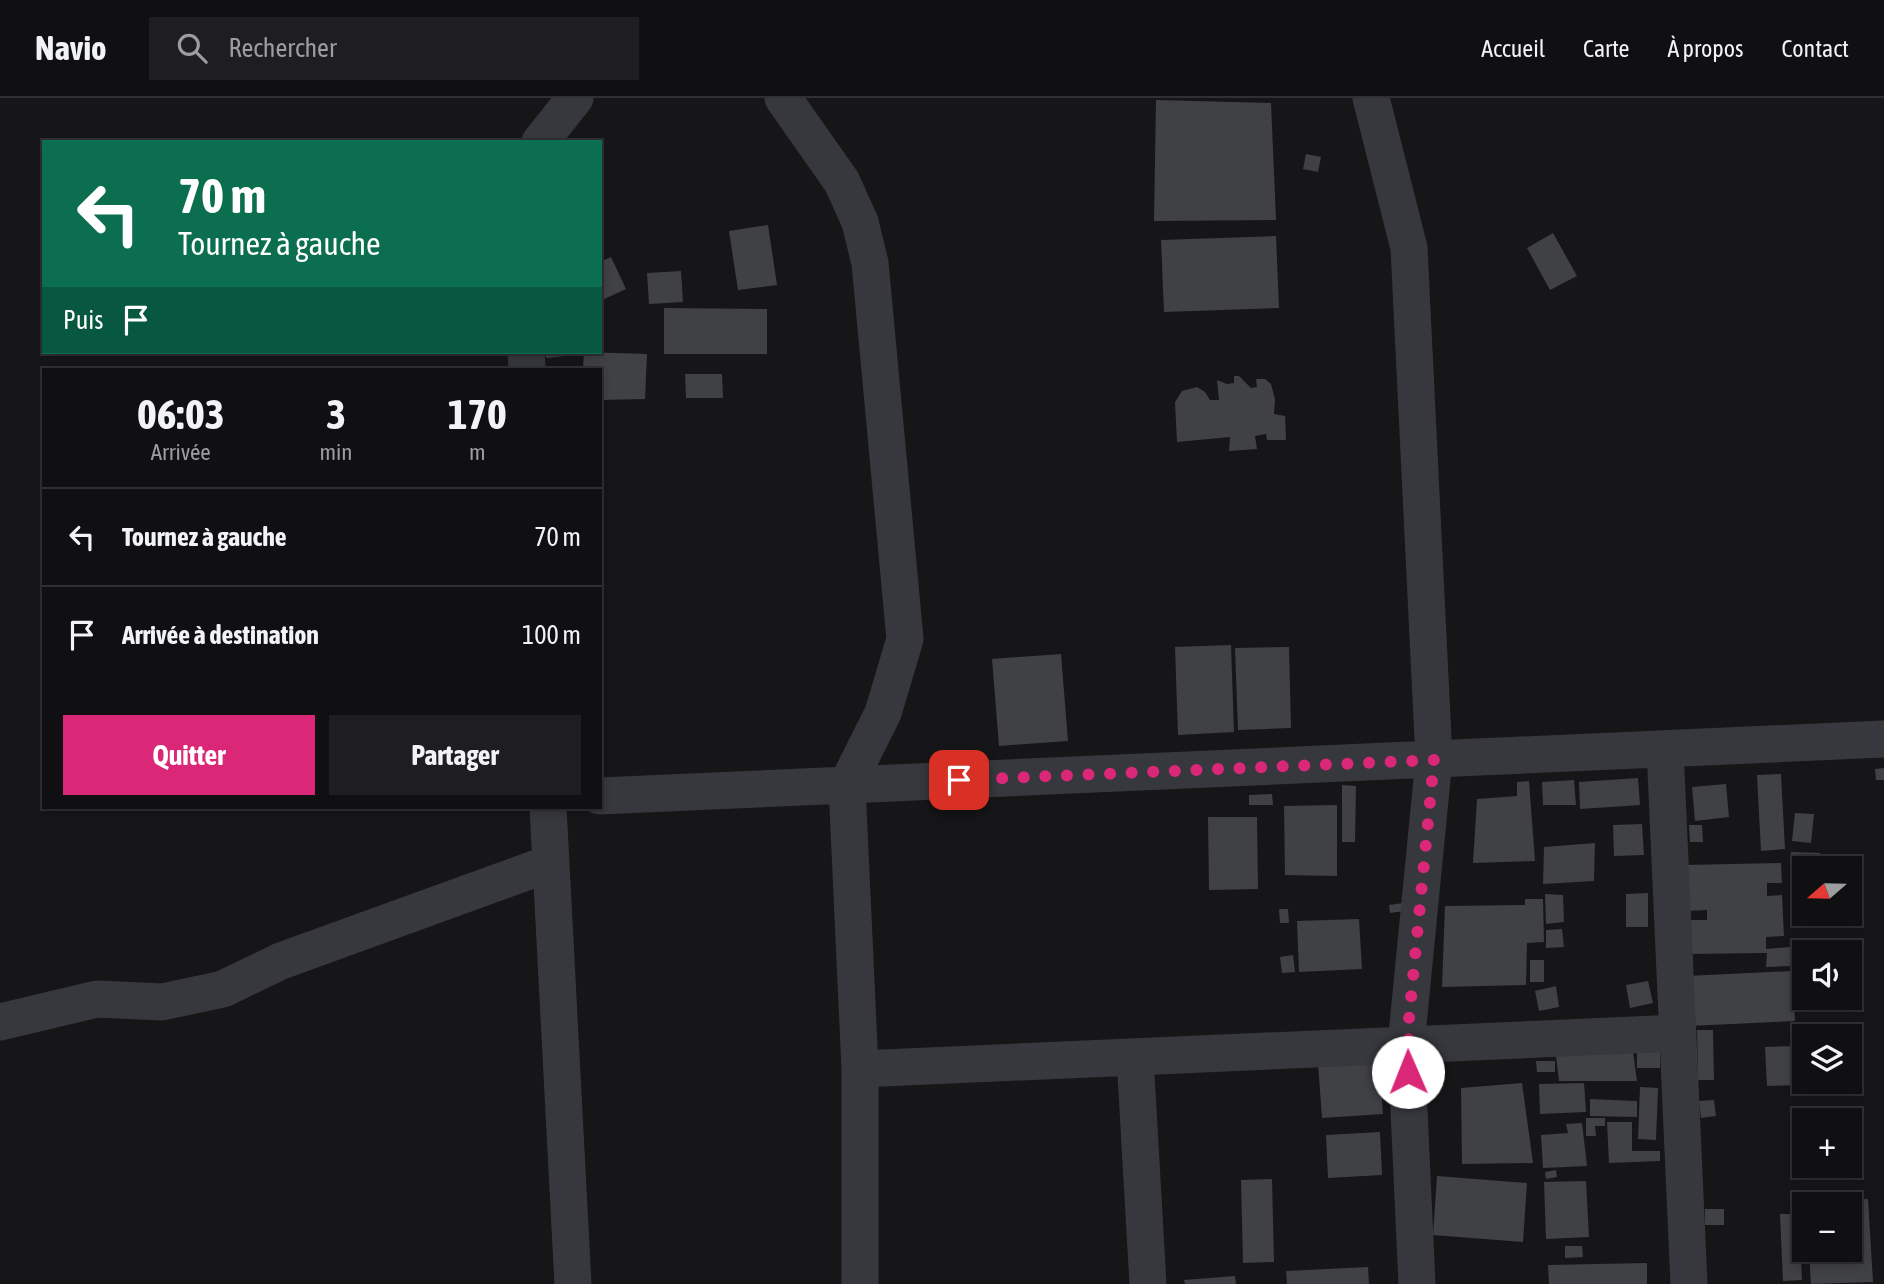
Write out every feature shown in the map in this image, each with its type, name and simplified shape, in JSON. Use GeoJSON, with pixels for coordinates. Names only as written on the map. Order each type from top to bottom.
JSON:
{"type":"FeatureCollection","features":[{"type":"Feature","properties":{"kind":"street"},"geometry":{"type":"LineString","coordinates":[[542,140],[575,98]]}},
{"type":"Feature","properties":{"kind":"street"},"geometry":{"type":"LineString","coordinates":[[783,98],[842,182],[860,222],[870,263],[905,639],[883,713],[847,785],[860,1069],[860,1284]]}},
{"type":"Feature","properties":{"kind":"street"},"geometry":{"type":"LineString","coordinates":[[1371,98],[1409,248],[1434,760],[1406,1045],[1417,1284]]}},
{"type":"Feature","properties":{"kind":"street"},"geometry":{"type":"LineString","coordinates":[[602,796],[1884,739]]}},
{"type":"Feature","properties":{"kind":"street"},"geometry":{"type":"LineString","coordinates":[[1665,749],[1689,1284]]}},
{"type":"Feature","properties":{"kind":"street"},"geometry":{"type":"LineString","coordinates":[[548,809],[573,1284]]}},
{"type":"Feature","properties":{"kind":"street"},"geometry":{"type":"LineString","coordinates":[[0,1021],[97,999],[162,1002],[223,989],[281,961],[551,863]]}},
{"type":"Feature","properties":{"kind":"street"},"geometry":{"type":"LineString","coordinates":[[860,1069],[1678,1033]]}},
{"type":"Feature","properties":{"kind":"street"},"geometry":{"type":"LineString","coordinates":[[1135,1057],[1148,1284]]}},
{"type":"Feature","properties":{"kind":"building"},"geometry":{"type":"Polygon","coordinates":[[[1156,100],[1271,103],[1276,220],[1154,221],[1156,100]]]}},
{"type":"Feature","properties":{"kind":"building"},"geometry":{"type":"Polygon","coordinates":[[[1306,154],[1321,157],[1318,172],[1303,169],[1306,154]]]}},
{"type":"Feature","properties":{"kind":"building"},"geometry":{"type":"Polygon","coordinates":[[[768,225],[777,285],[738,290],[729,231],[768,225]]]}},
{"type":"Feature","properties":{"kind":"building"},"geometry":{"type":"Polygon","coordinates":[[[1553,233],[1577,276],[1550,290],[1527,248],[1553,233]]]}},
{"type":"Feature","properties":{"kind":"building"},"geometry":{"type":"Polygon","coordinates":[[[1276,236],[1279,308],[1164,312],[1161,240],[1276,236]]]}},
{"type":"Feature","properties":{"kind":"building"},"geometry":{"type":"Polygon","coordinates":[[[611,257],[626,289],[602,300],[602,261],[611,257]]]}},
{"type":"Feature","properties":{"kind":"building"},"geometry":{"type":"Polygon","coordinates":[[[681,271],[683,302],[649,304],[647,273],[681,271]]]}},
{"type":"Feature","properties":{"kind":"building"},"geometry":{"type":"Polygon","coordinates":[[[664,308],[767,309],[767,354],[664,354],[664,308]]]}},
{"type":"Feature","properties":{"kind":"building"},"geometry":{"type":"Polygon","coordinates":[[[546,354],[575,355],[546,358],[546,354]]]}},
{"type":"Feature","properties":{"kind":"building"},"geometry":{"type":"Polygon","coordinates":[[[584,354],[647,354],[645,399],[602,400],[602,368],[583,368],[584,354]]]}},
{"type":"Feature","properties":{"kind":"building"},"geometry":{"type":"Polygon","coordinates":[[[685,374],[722,374],[723,398],[686,398],[685,374]]]}},
{"type":"Feature","properties":{"kind":"building"},"geometry":{"type":"Polygon","coordinates":[[[1234,376],[1239,376],[1251,388],[1257,387],[1256,379],[1265,379],[1271,384],[1275,399],[1274,414],[1285,416],[1286,440],[1267,440],[1266,434],[1255,436],[1257,449],[1229,451],[1230,437],[1177,442],[1175,402],[1182,391],[1197,387],[1205,392],[1210,400],[1219,400],[1217,380],[1227,384],[1234,383],[1234,376]]]}},
{"type":"Feature","properties":{"kind":"building"},"geometry":{"type":"Polygon","coordinates":[[[1231,645],[1234,732],[1178,735],[1175,647],[1231,645]]]}},
{"type":"Feature","properties":{"kind":"building"},"geometry":{"type":"Polygon","coordinates":[[[1289,647],[1291,728],[1238,730],[1235,648],[1289,647]]]}},
{"type":"Feature","properties":{"kind":"building"},"geometry":{"type":"Polygon","coordinates":[[[1061,654],[1068,741],[999,746],[992,659],[1061,654]]]}},
{"type":"Feature","properties":{"kind":"building"},"geometry":{"type":"Polygon","coordinates":[[[1884,768],[1884,780],[1876,780],[1875,769],[1884,768]]]}},
{"type":"Feature","properties":{"kind":"building"},"geometry":{"type":"Polygon","coordinates":[[[1781,774],[1785,849],[1761,851],[1757,775],[1781,774]]]}},
{"type":"Feature","properties":{"kind":"building"},"geometry":{"type":"Polygon","coordinates":[[[1638,778],[1640,805],[1580,809],[1579,782],[1638,778]]]}},
{"type":"Feature","properties":{"kind":"building"},"geometry":{"type":"Polygon","coordinates":[[[1574,780],[1576,805],[1543,805],[1542,782],[1574,780]]]}},
{"type":"Feature","properties":{"kind":"building"},"geometry":{"type":"Polygon","coordinates":[[[1529,781],[1535,861],[1473,863],[1477,799],[1517,796],[1517,782],[1529,781]]]}},
{"type":"Feature","properties":{"kind":"building"},"geometry":{"type":"Polygon","coordinates":[[[1726,784],[1729,817],[1695,821],[1692,787],[1726,784]]]}},
{"type":"Feature","properties":{"kind":"building"},"geometry":{"type":"Polygon","coordinates":[[[1342,785],[1356,786],[1355,842],[1342,842],[1342,785]]]}},
{"type":"Feature","properties":{"kind":"building"},"geometry":{"type":"Polygon","coordinates":[[[1272,794],[1273,805],[1249,805],[1249,795],[1272,794]]]}},
{"type":"Feature","properties":{"kind":"building"},"geometry":{"type":"Polygon","coordinates":[[[1337,805],[1337,876],[1285,875],[1284,806],[1337,805]]]}},
{"type":"Feature","properties":{"kind":"building"},"geometry":{"type":"Polygon","coordinates":[[[1795,813],[1814,814],[1811,843],[1792,841],[1795,813]]]}},
{"type":"Feature","properties":{"kind":"building"},"geometry":{"type":"Polygon","coordinates":[[[1208,817],[1257,817],[1258,889],[1209,890],[1208,817]]]}},
{"type":"Feature","properties":{"kind":"building"},"geometry":{"type":"Polygon","coordinates":[[[1642,824],[1644,855],[1614,856],[1613,825],[1642,824]]]}},
{"type":"Feature","properties":{"kind":"building"},"geometry":{"type":"Polygon","coordinates":[[[1689,825],[1702,825],[1703,842],[1690,842],[1689,825]]]}},
{"type":"Feature","properties":{"kind":"building"},"geometry":{"type":"Polygon","coordinates":[[[1595,843],[1594,881],[1543,884],[1544,847],[1595,843]]]}},
{"type":"Feature","properties":{"kind":"building"},"geometry":{"type":"Polygon","coordinates":[[[1791,852],[1820,853],[1820,856],[1792,856],[1792,899],[1791,852]]]}},
{"type":"Feature","properties":{"kind":"building"},"geometry":{"type":"Polygon","coordinates":[[[1781,863],[1782,883],[1767,883],[1767,896],[1782,895],[1784,936],[1766,937],[1766,949],[1790,947],[1792,966],[1766,967],[1767,953],[1687,954],[1686,920],[1707,920],[1707,910],[1686,911],[1685,865],[1781,863]]]}},
{"type":"Feature","properties":{"kind":"building"},"geometry":{"type":"Polygon","coordinates":[[[1648,893],[1648,927],[1626,927],[1626,894],[1648,893]]]}},
{"type":"Feature","properties":{"kind":"building"},"geometry":{"type":"Polygon","coordinates":[[[1545,894],[1563,895],[1564,922],[1546,924],[1545,894]]]}},
{"type":"Feature","properties":{"kind":"building"},"geometry":{"type":"Polygon","coordinates":[[[1525,899],[1543,899],[1544,942],[1527,943],[1526,985],[1442,987],[1445,906],[1525,905],[1525,899]]]}},
{"type":"Feature","properties":{"kind":"building"},"geometry":{"type":"Polygon","coordinates":[[[1411,902],[1412,910],[1390,913],[1389,905],[1411,902]]]}},
{"type":"Feature","properties":{"kind":"building"},"geometry":{"type":"Polygon","coordinates":[[[1279,909],[1288,909],[1289,923],[1280,923],[1279,909]]]}},
{"type":"Feature","properties":{"kind":"building"},"geometry":{"type":"Polygon","coordinates":[[[1359,919],[1362,969],[1299,972],[1297,921],[1359,919]]]}},
{"type":"Feature","properties":{"kind":"building"},"geometry":{"type":"Polygon","coordinates":[[[1562,929],[1564,947],[1546,948],[1546,930],[1562,929]]]}},
{"type":"Feature","properties":{"kind":"building"},"geometry":{"type":"Polygon","coordinates":[[[1293,955],[1295,972],[1282,973],[1280,957],[1293,955]]]}},
{"type":"Feature","properties":{"kind":"building"},"geometry":{"type":"Polygon","coordinates":[[[1530,960],[1544,960],[1544,982],[1530,982],[1530,960]]]}},
{"type":"Feature","properties":{"kind":"building"},"geometry":{"type":"Polygon","coordinates":[[[1792,971],[1792,1010],[1794,1010],[1795,1021],[1688,1026],[1686,976],[1792,971]]]}},
{"type":"Feature","properties":{"kind":"building"},"geometry":{"type":"Polygon","coordinates":[[[1648,981],[1653,1003],[1630,1008],[1626,985],[1648,981]]]}},
{"type":"Feature","properties":{"kind":"building"},"geometry":{"type":"Polygon","coordinates":[[[1556,986],[1559,1007],[1539,1011],[1535,991],[1556,986]]]}},
{"type":"Feature","properties":{"kind":"building"},"geometry":{"type":"Polygon","coordinates":[[[1697,1030],[1713,1030],[1714,1080],[1698,1080],[1697,1030]]]}},
{"type":"Feature","properties":{"kind":"building"},"geometry":{"type":"Polygon","coordinates":[[[1792,1046],[1792,1085],[1767,1086],[1765,1047],[1792,1046]]]}},
{"type":"Feature","properties":{"kind":"building"},"geometry":{"type":"Polygon","coordinates":[[[1660,1047],[1660,1068],[1637,1068],[1637,1048],[1660,1047]]]}},
{"type":"Feature","properties":{"kind":"building"},"geometry":{"type":"Polygon","coordinates":[[[1633,1052],[1637,1081],[1559,1081],[1556,1056],[1633,1052]]]}},
{"type":"Feature","properties":{"kind":"building"},"geometry":{"type":"Polygon","coordinates":[[[1379,1059],[1383,1114],[1322,1118],[1318,1063],[1379,1059]]]}},
{"type":"Feature","properties":{"kind":"building"},"geometry":{"type":"Polygon","coordinates":[[[1536,1061],[1555,1061],[1555,1072],[1537,1072],[1536,1061]]]}},
{"type":"Feature","properties":{"kind":"building"},"geometry":{"type":"Polygon","coordinates":[[[1522,1083],[1533,1163],[1462,1164],[1461,1088],[1522,1083]]]}},
{"type":"Feature","properties":{"kind":"building"},"geometry":{"type":"Polygon","coordinates":[[[1584,1083],[1586,1112],[1540,1114],[1539,1084],[1584,1083]]]}},
{"type":"Feature","properties":{"kind":"building"},"geometry":{"type":"Polygon","coordinates":[[[1640,1087],[1658,1088],[1656,1140],[1638,1139],[1640,1087]]]}},
{"type":"Feature","properties":{"kind":"building"},"geometry":{"type":"Polygon","coordinates":[[[1590,1099],[1637,1101],[1637,1117],[1590,1116],[1590,1099]]]}},
{"type":"Feature","properties":{"kind":"building"},"geometry":{"type":"Polygon","coordinates":[[[1714,1100],[1716,1116],[1701,1118],[1699,1101],[1714,1100]]]}},
{"type":"Feature","properties":{"kind":"building"},"geometry":{"type":"Polygon","coordinates":[[[1586,1118],[1605,1118],[1605,1126],[1595,1126],[1596,1136],[1586,1136],[1586,1118]]]}},
{"type":"Feature","properties":{"kind":"building"},"geometry":{"type":"Polygon","coordinates":[[[1607,1122],[1632,1122],[1632,1151],[1660,1151],[1660,1161],[1609,1163],[1607,1122]]]}},
{"type":"Feature","properties":{"kind":"building"},"geometry":{"type":"Polygon","coordinates":[[[1582,1123],[1587,1166],[1543,1168],[1541,1135],[1568,1133],[1566,1124],[1582,1123]]]}},
{"type":"Feature","properties":{"kind":"building"},"geometry":{"type":"Polygon","coordinates":[[[1380,1132],[1382,1175],[1328,1178],[1326,1135],[1380,1132]]]}},
{"type":"Feature","properties":{"kind":"building"},"geometry":{"type":"Polygon","coordinates":[[[1556,1170],[1557,1177],[1546,1179],[1545,1172],[1556,1170]]]}},
{"type":"Feature","properties":{"kind":"building"},"geometry":{"type":"Polygon","coordinates":[[[1437,1176],[1527,1183],[1523,1242],[1433,1235],[1437,1176]]]}},
{"type":"Feature","properties":{"kind":"building"},"geometry":{"type":"Polygon","coordinates":[[[1272,1179],[1274,1262],[1243,1263],[1241,1180],[1272,1179]]]}},
{"type":"Feature","properties":{"kind":"building"},"geometry":{"type":"Polygon","coordinates":[[[1586,1181],[1589,1237],[1546,1239],[1544,1182],[1586,1181]]]}},
{"type":"Feature","properties":{"kind":"building"},"geometry":{"type":"Polygon","coordinates":[[[1862,1199],[1868,1199],[1873,1282],[1811,1284],[1810,1262],[1862,1262],[1862,1199]]]}},
{"type":"Feature","properties":{"kind":"building"},"geometry":{"type":"Polygon","coordinates":[[[1705,1209],[1724,1209],[1724,1225],[1705,1225],[1705,1209]]]}},
{"type":"Feature","properties":{"kind":"building"},"geometry":{"type":"Polygon","coordinates":[[[1780,1214],[1792,1214],[1792,1262],[1801,1262],[1802,1280],[1783,1281],[1780,1214]]]}},
{"type":"Feature","properties":{"kind":"building"},"geometry":{"type":"Polygon","coordinates":[[[1565,1246],[1582,1246],[1583,1257],[1565,1258],[1565,1246]]]}},
{"type":"Feature","properties":{"kind":"building"},"geometry":{"type":"Polygon","coordinates":[[[1647,1263],[1647,1284],[1549,1284],[1548,1265],[1647,1263]]]}},
{"type":"Feature","properties":{"kind":"building"},"geometry":{"type":"Polygon","coordinates":[[[1368,1267],[1369,1284],[1287,1284],[1286,1271],[1368,1267]]]}},
{"type":"Feature","properties":{"kind":"building"},"geometry":{"type":"Polygon","coordinates":[[[1235,1276],[1236,1284],[1185,1284],[1184,1280],[1235,1276]]]}},
{"type":"Feature","properties":{"kind":"route"},"geometry":{"type":"LineString","coordinates":[[959,780],[1434,760],[1406,1045],[1408,1072]]}}]}
